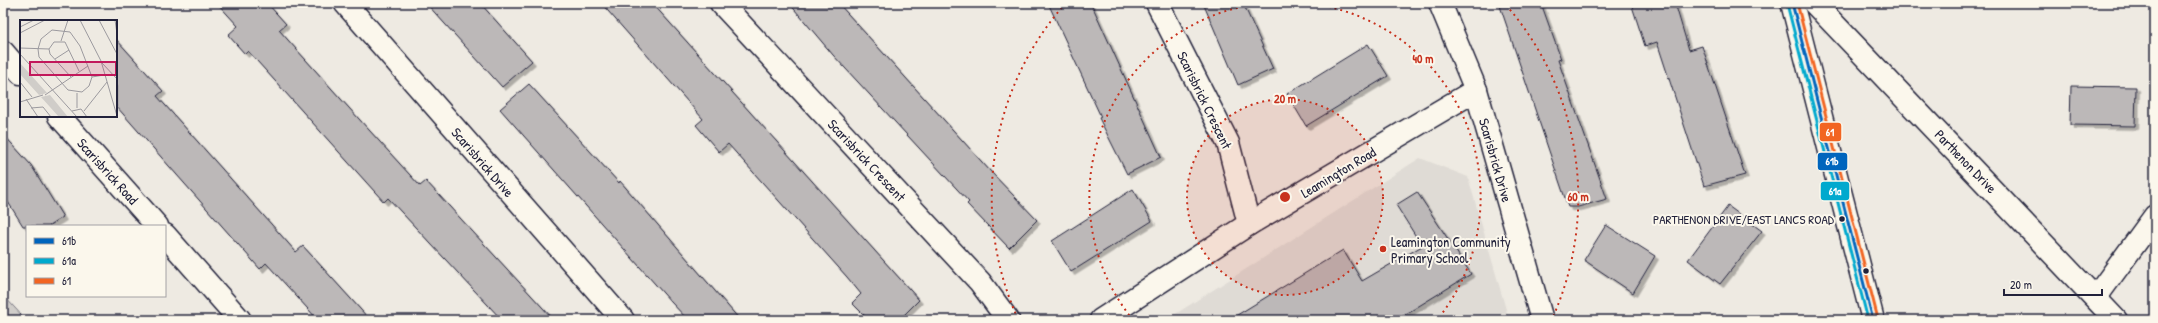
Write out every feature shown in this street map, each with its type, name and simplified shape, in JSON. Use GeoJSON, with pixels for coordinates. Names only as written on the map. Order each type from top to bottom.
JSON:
{"type":"FeatureCollection","features":[{"type":"Feature","properties":{"kind":"street","name":"Scarisbrick Drive"},"geometry":{"type":"LineString","coordinates":[[345,3],[623,320]]}},
{"type":"Feature","properties":{"kind":"street","name":"Scarisbrick Crescent"},"geometry":{"type":"LineString","coordinates":[[721,3],[980,282],[1008,320]]}},
{"type":"Feature","properties":{"kind":"street","name":"Scarisbrick Crescent"},"geometry":{"type":"LineString","coordinates":[[1157,3],[1228,143],[1249,224]]}},
{"type":"Feature","properties":{"kind":"street","name":"Scarisbrick Drive"},"geometry":{"type":"LineString","coordinates":[[1440,3],[1476,90],[1542,320]]}},
{"type":"Feature","properties":{"kind":"street"},"geometry":{"type":"LineString","coordinates":[[1792,3],[1873,320]]}},
{"type":"Feature","properties":{"kind":"street","name":"Parthenon Drive"},"geometry":{"type":"LineString","coordinates":[[1814,3],[2096,297],[2116,320]]}},
{"type":"Feature","properties":{"kind":"street"},"geometry":{"type":"LineString","coordinates":[[3,52],[20,72]]}},
{"type":"Feature","properties":{"kind":"street","name":"Leamington Road"},"geometry":{"type":"LineString","coordinates":[[1101,320],[1249,224],[1476,90]]}},
{"type":"Feature","properties":{"kind":"street","name":"Scarisbrick Road"},"geometry":{"type":"LineString","coordinates":[[61,117],[156,225]]}},
{"type":"Feature","properties":{"kind":"street"},"geometry":{"type":"LineString","coordinates":[[2096,297],[2155,216]]}},
{"type":"Feature","properties":{"kind":"street"},"geometry":{"type":"LineString","coordinates":[[166,236],[240,320]]}},
{"type":"Feature","properties":{"kind":"shaded area","name":"Leamington Community Primary School"},"geometry":{"type":"Polygon","coordinates":[[[1420,158],[1468,177],[1509,320],[1166,320],[1420,158]]]}},
{"type":"Feature","properties":{"kind":"shaded area"},"geometry":{"type":"Polygon","coordinates":[[[3,295],[26,320],[3,320],[3,295]]]}},
{"type":"Feature","properties":{"kind":"building"},"geometry":{"type":"Polygon","coordinates":[[[217,3],[267,3],[286,24],[279,30],[349,108],[420,186],[426,181],[554,320],[502,320],[388,198],[384,202],[248,51],[245,54],[228,35],[238,26],[217,3]]]}},
{"type":"Feature","properties":{"kind":"building"},"geometry":{"type":"Polygon","coordinates":[[[426,3],[480,3],[532,61],[502,87],[426,3]]]}},
{"type":"Feature","properties":{"kind":"building"},"geometry":{"type":"Polygon","coordinates":[[[601,3],[652,3],[919,300],[899,320],[869,320],[852,303],[861,294],[847,277],[728,144],[719,152],[696,125],[703,119],[601,3]]]}},
{"type":"Feature","properties":{"kind":"building"},"geometry":{"type":"Polygon","coordinates":[[[789,3],[838,3],[991,172],[1037,220],[1009,248],[967,204],[969,202],[833,55],[789,3]]]}},
{"type":"Feature","properties":{"kind":"building"},"geometry":{"type":"Polygon","coordinates":[[[1048,3],[1091,3],[1161,157],[1127,174],[1099,118],[1101,117],[1048,3]]]}},
{"type":"Feature","properties":{"kind":"building"},"geometry":{"type":"Polygon","coordinates":[[[1203,3],[1243,3],[1273,69],[1238,85],[1203,3]]]}},
{"type":"Feature","properties":{"kind":"building"},"geometry":{"type":"Polygon","coordinates":[[[1499,3],[1541,3],[1561,59],[1558,60],[1607,199],[1578,207],[1568,207],[1499,3]]]}},
{"type":"Feature","properties":{"kind":"building"},"geometry":{"type":"Polygon","coordinates":[[[1631,3],[1675,3],[1689,50],[1702,46],[1745,175],[1704,186],[1657,42],[1645,46],[1631,3]]]}},
{"type":"Feature","properties":{"kind":"building"},"geometry":{"type":"Polygon","coordinates":[[[117,40],[163,91],[157,96],[296,252],[303,246],[370,320],[318,320],[266,263],[260,269],[117,107],[117,40]]]}},
{"type":"Feature","properties":{"kind":"building"},"geometry":{"type":"Polygon","coordinates":[[[1368,44],[1388,76],[1306,126],[1287,94],[1368,44]]]}},
{"type":"Feature","properties":{"kind":"building"},"geometry":{"type":"Polygon","coordinates":[[[529,84],[619,183],[620,181],[740,320],[688,320],[671,302],[500,109],[529,84]]]}},
{"type":"Feature","properties":{"kind":"building"},"geometry":{"type":"Polygon","coordinates":[[[2071,86],[2136,87],[2135,126],[2070,125],[2071,86]]]}},
{"type":"Feature","properties":{"kind":"building"},"geometry":{"type":"Polygon","coordinates":[[[3,134],[31,165],[63,217],[51,225],[23,226],[3,194],[3,134]]]}},
{"type":"Feature","properties":{"kind":"building"},"geometry":{"type":"Polygon","coordinates":[[[1133,189],[1152,221],[1071,272],[1052,241],[1133,189]]]}},
{"type":"Feature","properties":{"kind":"building"},"geometry":{"type":"Polygon","coordinates":[[[1417,192],[1471,274],[1396,320],[1229,320],[1343,250],[1362,281],[1422,246],[1396,205],[1417,192]]]}},
{"type":"Feature","properties":{"kind":"building"},"geometry":{"type":"Polygon","coordinates":[[[1728,206],[1762,231],[1720,284],[1688,260],[1728,206]]]}},
{"type":"Feature","properties":{"kind":"building"},"geometry":{"type":"Polygon","coordinates":[[[1606,225],[1655,256],[1633,293],[1584,260],[1606,225]]]}},
{"type":"Feature","properties":{"kind":"transit line","name":"61b"},"geometry":{"type":"LineString","coordinates":[[1792,3],[1873,320]]}},
{"type":"Feature","properties":{"kind":"transit line","name":"61"},"geometry":{"type":"LineString","coordinates":[[1797,3],[1878,319]]}},
{"type":"Feature","properties":{"kind":"transit line","name":"61a"},"geometry":{"type":"LineString","coordinates":[[1787,4],[1868,320]]}},
{"type":"Feature","properties":{"kind":"place","name":"PARTHENON DRIVE/EAST LANCS ROAD"},"geometry":{"type":"Point","coordinates":[1842,219]}},
{"type":"Feature","properties":{"kind":"place","name":"Leamington Community Primary School"},"geometry":{"type":"Point","coordinates":[1383,249]}}]}
